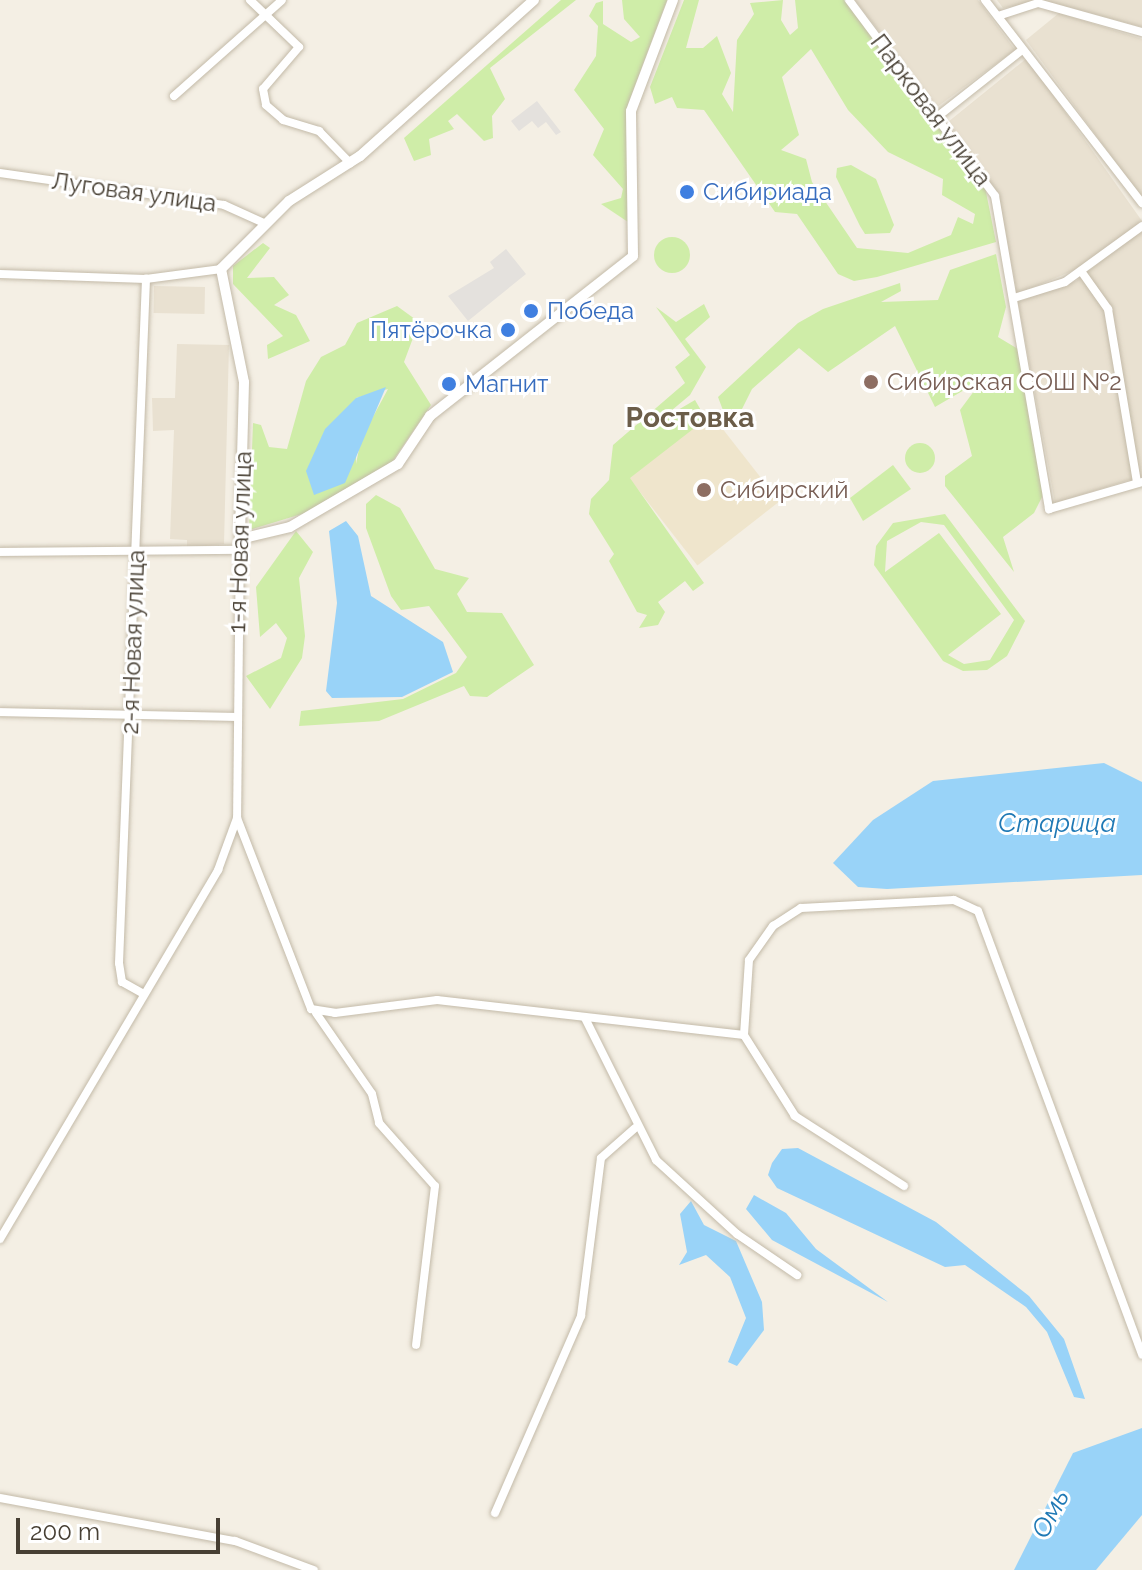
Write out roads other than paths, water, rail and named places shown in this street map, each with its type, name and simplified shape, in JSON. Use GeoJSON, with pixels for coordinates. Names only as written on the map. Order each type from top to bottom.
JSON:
{"type":"FeatureCollection","features":[{"type":"Feature","properties":{"kind":"street"},"geometry":{"type":"LineString","coordinates":[[250,0],[299,47],[263,89],[266,105],[283,120],[319,131],[350,163]]}},
{"type":"Feature","properties":{"kind":"street"},"geometry":{"type":"LineString","coordinates":[[174,96],[282,0]]}},
{"type":"Feature","properties":{"kind":"street"},"geometry":{"type":"LineString","coordinates":[[0,274],[146,279],[221,269],[264,223],[350,163],[534,0]]}},
{"type":"Feature","properties":{"kind":"street"},"geometry":{"type":"LineString","coordinates":[[0,552],[137,556],[240,544],[290,527],[398,464],[430,416],[633,256],[631,111],[673,0]]}},
{"type":"Feature","properties":{"kind":"street","name":"Парковая улица"},"geometry":{"type":"LineString","coordinates":[[849,0],[995,196],[1049,509],[1140,483]]}},
{"type":"Feature","properties":{"kind":"street"},"geometry":{"type":"LineString","coordinates":[[985,0],[1142,203]]}},
{"type":"Feature","properties":{"kind":"street"},"geometry":{"type":"LineString","coordinates":[[998,16],[1038,3],[1142,32]]}},
{"type":"Feature","properties":{"kind":"street"},"geometry":{"type":"LineString","coordinates":[[937,117],[1022,50]]}},
{"type":"Feature","properties":{"kind":"street","name":"Луговая улица"},"geometry":{"type":"LineString","coordinates":[[0,173],[224,205],[264,223]]}},
{"type":"Feature","properties":{"kind":"street"},"geometry":{"type":"LineString","coordinates":[[1014,298],[1081,271],[1142,226]]}},
{"type":"Feature","properties":{"kind":"street","name":"1-я Новая улица"},"geometry":{"type":"LineString","coordinates":[[221,269],[244,382],[234,717],[237,818]]}},
{"type":"Feature","properties":{"kind":"street"},"geometry":{"type":"LineString","coordinates":[[1081,271],[1108,309],[1140,483]]}},
{"type":"Feature","properties":{"kind":"street","name":"2-я Новая улица"},"geometry":{"type":"LineString","coordinates":[[142,993],[119,974],[146,279]]}},
{"type":"Feature","properties":{"kind":"street"},"geometry":{"type":"LineString","coordinates":[[0,712],[234,717]]}},
{"type":"Feature","properties":{"kind":"street"},"geometry":{"type":"LineString","coordinates":[[0,1239],[142,993],[218,870],[237,818]]}},
{"type":"Feature","properties":{"kind":"street"},"geometry":{"type":"LineString","coordinates":[[237,818],[281,948],[316,1013],[372,1094],[379,1123],[435,1186],[416,1345]]}},
{"type":"Feature","properties":{"kind":"street"},"geometry":{"type":"LineString","coordinates":[[904,1186],[795,1116],[744,1035],[749,960],[791,913],[922,901],[974,905],[1142,1355]]}},
{"type":"Feature","properties":{"kind":"street"},"geometry":{"type":"LineString","coordinates":[[316,1013],[437,1000],[744,1035]]}},
{"type":"Feature","properties":{"kind":"street"},"geometry":{"type":"LineString","coordinates":[[585,1018],[635,1128],[696,1199],[797,1275]]}},
{"type":"Feature","properties":{"kind":"street"},"geometry":{"type":"LineString","coordinates":[[495,1513],[581,1316],[601,1158],[635,1128]]}},
{"type":"Feature","properties":{"kind":"street"},"geometry":{"type":"LineString","coordinates":[[0,1498],[235,1541],[314,1570]]}},
{"type":"Feature","properties":{"kind":"water"},"geometry":{"type":"Polygon","coordinates":[[[386,387],[345,483],[314,495],[306,471],[325,429],[356,398],[386,387]]]}},
{"type":"Feature","properties":{"kind":"water"},"geometry":{"type":"Polygon","coordinates":[[[346,521],[358,536],[371,596],[443,642],[453,672],[402,697],[332,698],[326,691],[337,603],[329,531],[346,521]]]}},
{"type":"Feature","properties":{"kind":"water","name":"Старица"},"geometry":{"type":"Polygon","coordinates":[[[1104,763],[1142,782],[1142,875],[887,889],[858,887],[833,863],[873,820],[933,781],[1104,763]]]}},
{"type":"Feature","properties":{"kind":"water"},"geometry":{"type":"Polygon","coordinates":[[[798,1148],[936,1222],[1029,1296],[1064,1339],[1085,1399],[1074,1397],[1047,1332],[1026,1307],[965,1265],[945,1267],[777,1188],[768,1175],[772,1163],[782,1149],[798,1148]]]}},
{"type":"Feature","properties":{"kind":"water"},"geometry":{"type":"Polygon","coordinates":[[[754,1195],[786,1213],[816,1249],[888,1302],[772,1240],[746,1209],[754,1195]]]}},
{"type":"Feature","properties":{"kind":"water"},"geometry":{"type":"Polygon","coordinates":[[[691,1201],[704,1225],[736,1241],[762,1302],[764,1330],[737,1366],[728,1362],[746,1318],[730,1277],[706,1255],[679,1265],[687,1252],[680,1214],[691,1201]]]}},
{"type":"Feature","properties":{"kind":"water","name":"Омь"},"geometry":{"type":"Polygon","coordinates":[[[1142,1428],[1142,1515],[1096,1570],[1014,1570],[1073,1453],[1142,1428]]]}},
{"type":"Feature","properties":{"kind":"place","name":"Сибириада"},"geometry":{"type":"Point","coordinates":[687,192]}},
{"type":"Feature","properties":{"kind":"place","name":"Победа"},"geometry":{"type":"Point","coordinates":[531,311]}},
{"type":"Feature","properties":{"kind":"place","name":"Пятёрочка"},"geometry":{"type":"Point","coordinates":[508,330]}},
{"type":"Feature","properties":{"kind":"place","name":"Сибирская СОШ №2"},"geometry":{"type":"Point","coordinates":[871,382]}},
{"type":"Feature","properties":{"kind":"place","name":"Магнит"},"geometry":{"type":"Point","coordinates":[449,384]}},
{"type":"Feature","properties":{"kind":"place","name":"Сибирский"},"geometry":{"type":"Point","coordinates":[704,490]}},
{"type":"Feature","properties":{"kind":"district","name":"Ростовка"},"geometry":{"type":"Point","coordinates":[690,418]}}]}
